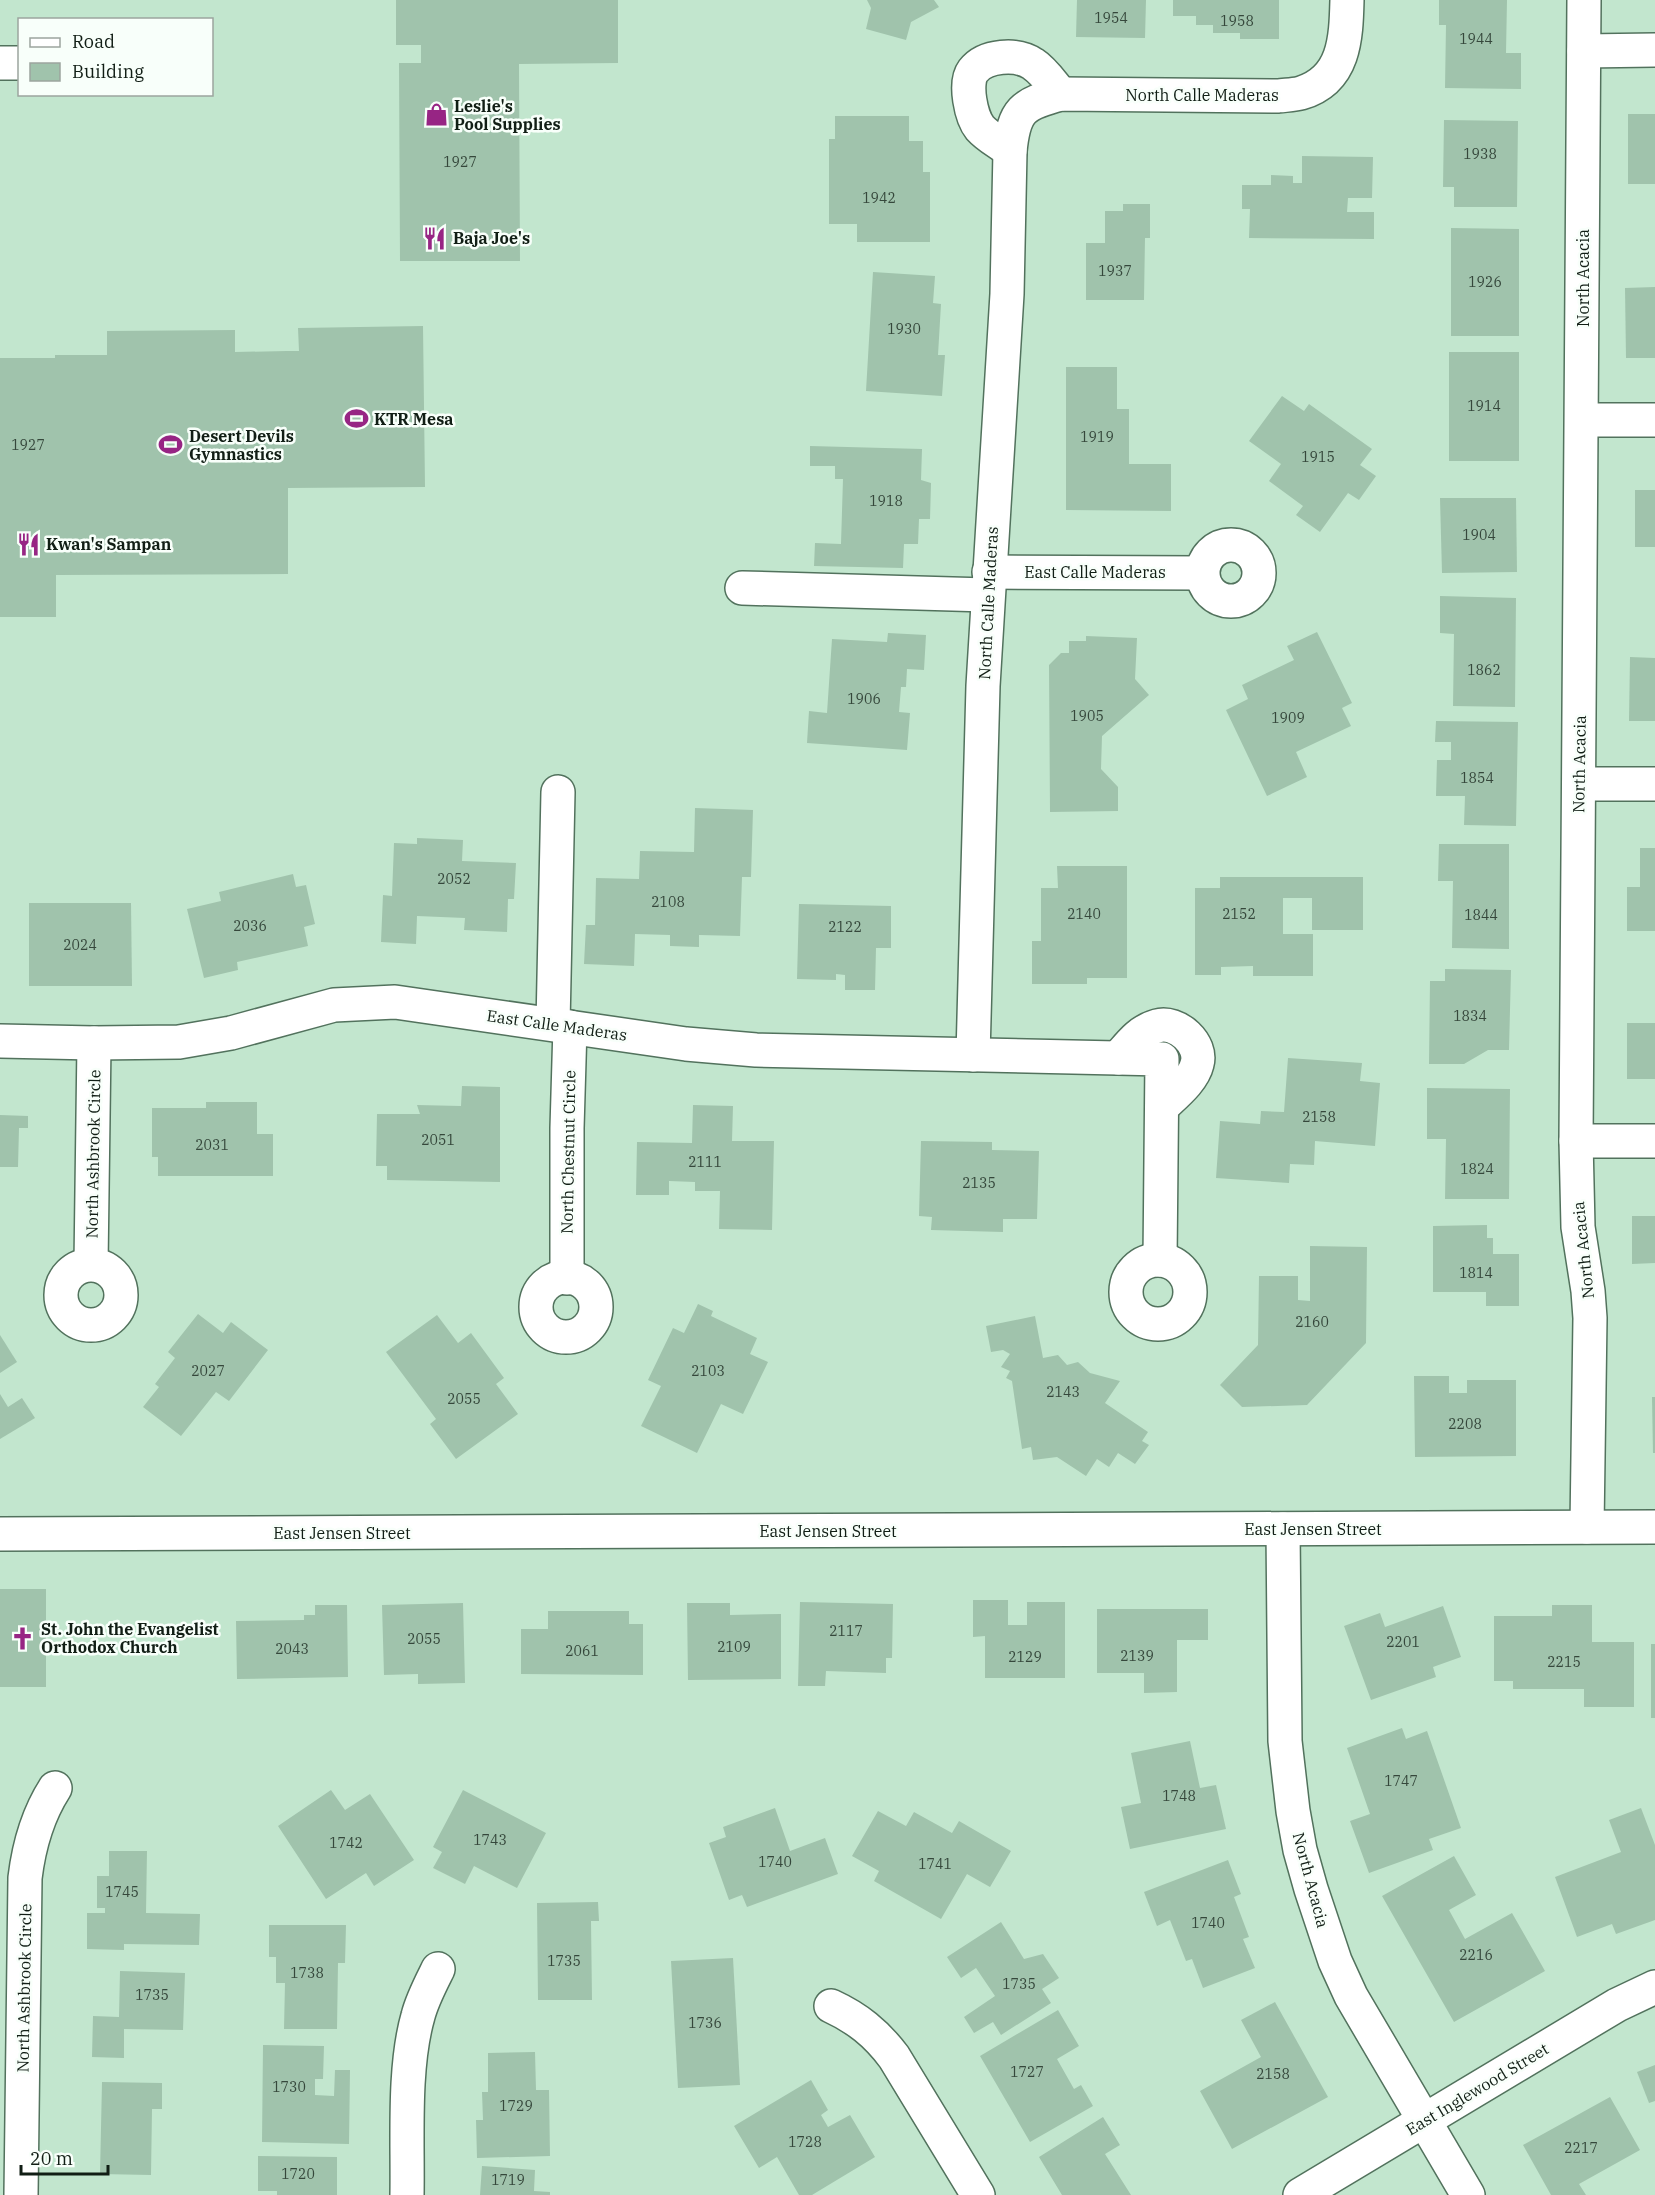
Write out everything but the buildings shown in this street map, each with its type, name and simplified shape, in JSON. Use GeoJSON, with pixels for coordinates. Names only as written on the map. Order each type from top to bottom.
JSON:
{"type":"FeatureCollection","features":[{"type":"Feature","properties":{"kind":"street","name":"North Calle Maderas"},"geometry":{"type":"LineString","coordinates":[[973,1055],[982,708],[1007,294],[1012,129],[1021,110],[1039,100],[1061,94],[1278,96],[1301,93],[1321,83],[1336,66],[1344,49],[1347,0]]}},
{"type":"Feature","properties":{"kind":"street","name":"North Acacia"},"geometry":{"type":"LineString","coordinates":[[1584,0],[1576,1141],[1578,1227],[1590,1318],[1587,1527]]}},
{"type":"Feature","properties":{"kind":"street"},"geometry":{"type":"LineString","coordinates":[[1584,51],[1655,50]]}},
{"type":"Feature","properties":{"kind":"street"},"geometry":{"type":"LineString","coordinates":[[1010,151],[979,127],[971,108],[968,87],[972,72],[983,63],[997,58],[1018,58],[1033,63],[1061,94]]}},
{"type":"Feature","properties":{"kind":"street"},"geometry":{"type":"LineString","coordinates":[[0,63],[18,63]]}},
{"type":"Feature","properties":{"kind":"street"},"geometry":{"type":"LineString","coordinates":[[1582,420],[1655,420]]}},
{"type":"Feature","properties":{"kind":"street","name":"East Calle Maderas"},"geometry":{"type":"LineString","coordinates":[[742,588],[988,583],[1202,573]]}},
{"type":"Feature","properties":{"kind":"street"},"geometry":{"type":"LineString","coordinates":[[1579,784],[1655,783]]}},
{"type":"Feature","properties":{"kind":"street","name":"North Chestnut Circle"},"geometry":{"type":"LineString","coordinates":[[558,792],[562,1025],[567,1140],[567,1278]]}},
{"type":"Feature","properties":{"kind":"street","name":"East Calle Maderas"},"geometry":{"type":"LineString","coordinates":[[0,1041],[156,1043],[204,1039],[334,1005],[395,1002],[686,1044],[756,1050],[1162,1059],[1160,1260]]}},
{"type":"Feature","properties":{"kind":"street","name":"North Ashbrook Circle"},"geometry":{"type":"LineString","coordinates":[[92,1264],[94,1043]]}},
{"type":"Feature","properties":{"kind":"street"},"geometry":{"type":"LineString","coordinates":[[1576,1141],[1655,1141]]}},
{"type":"Feature","properties":{"kind":"street","name":"East Jensen Street"},"geometry":{"type":"LineString","coordinates":[[0,1534],[1655,1527]]}},
{"type":"Feature","properties":{"kind":"street","name":"North Acacia"},"geometry":{"type":"LineString","coordinates":[[1283,1529],[1285,1741],[1288,1777],[1300,1850],[1321,1923],[1351,1996],[1468,2195]]}},
{"type":"Feature","properties":{"kind":"street","name":"North Ashbrook Circle"},"geometry":{"type":"LineString","coordinates":[[21,2195],[25,1878],[34,1829],[43,1807],[55,1788]]}},
{"type":"Feature","properties":{"kind":"street"},"geometry":{"type":"LineString","coordinates":[[407,2195],[412,2044],[418,2016],[438,1970]]}},
{"type":"Feature","properties":{"kind":"street","name":"East Inglewood Street"},"geometry":{"type":"LineString","coordinates":[[1300,2195],[1617,2005],[1655,1987]]}},
{"type":"Feature","properties":{"kind":"street"},"geometry":{"type":"LineString","coordinates":[[831,2006],[849,2014],[881,2040],[894,2057],[978,2195]]}},
{"type":"Feature","properties":{"kind":"place","name":"Leslie's Pool Supplies"},"geometry":{"type":"Point","coordinates":[436,115]}},
{"type":"Feature","properties":{"kind":"place","name":"Baja Joe's"},"geometry":{"type":"Point","coordinates":[435,238]}},
{"type":"Feature","properties":{"kind":"place","name":"KTR Mesa"},"geometry":{"type":"Point","coordinates":[356,419]}},
{"type":"Feature","properties":{"kind":"place","name":"Desert Devils Gymnastics"},"geometry":{"type":"Point","coordinates":[171,445]}},
{"type":"Feature","properties":{"kind":"place","name":"Kwan's Sampan"},"geometry":{"type":"Point","coordinates":[28,544]}},
{"type":"Feature","properties":{"kind":"place","name":"St. John the Evangelist Orthodox Church"},"geometry":{"type":"Point","coordinates":[23,1638]}}]}
